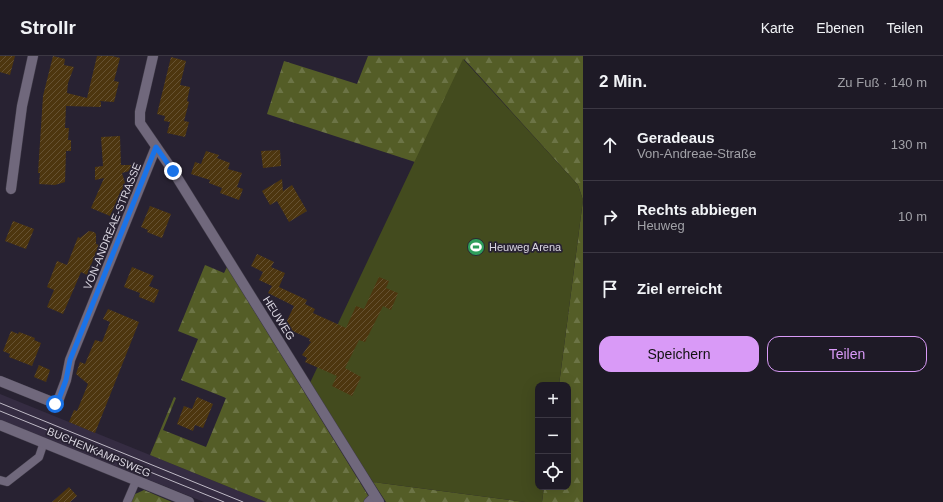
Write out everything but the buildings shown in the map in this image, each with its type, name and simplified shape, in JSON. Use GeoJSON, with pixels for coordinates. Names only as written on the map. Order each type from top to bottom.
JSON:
{"type":"FeatureCollection","features":[{"type":"Feature","properties":{"kind":"street"},"geometry":{"type":"LineString","coordinates":[[11,189],[22,106],[33,56]]}},
{"type":"Feature","properties":{"kind":"street"},"geometry":{"type":"LineString","coordinates":[[153,56],[140,112],[140,123],[156,147]]}},
{"type":"Feature","properties":{"kind":"street","name":"VON-ANDREAE-STRASSE"},"geometry":{"type":"LineString","coordinates":[[0,381],[57,404],[66,380],[70,360],[156,147]]}},
{"type":"Feature","properties":{"kind":"street","name":"HEUWEG"},"geometry":{"type":"LineString","coordinates":[[156,147],[173,171],[374,500]]}},
{"type":"Feature","properties":{"kind":"street","name":"BUCHENKAMPSWEG"},"geometry":{"type":"LineString","coordinates":[[0,425],[189,502]]}},
{"type":"Feature","properties":{"kind":"lane"},"geometry":{"type":"LineString","coordinates":[[0,480],[8,482],[39,456],[44,442]]}},
{"type":"Feature","properties":{"kind":"lane"},"geometry":{"type":"LineString","coordinates":[[127,502],[136,481]]}},
{"type":"Feature","properties":{"kind":"shaded area"},"geometry":{"type":"Polygon","coordinates":[[[0,394],[266,502],[204,502],[0,420],[0,394]]]}},
{"type":"Feature","properties":{"kind":"green space"},"geometry":{"type":"Polygon","coordinates":[[[368,56],[583,56],[583,200],[578,185],[464,59],[415,162],[267,114],[284,61],[357,84],[368,56]]]}},
{"type":"Feature","properties":{"kind":"green space","name":"Heuweg Arena"},"geometry":{"type":"Polygon","coordinates":[[[463,59],[578,185],[583,200],[559,382],[535,382],[535,490],[544,490],[542,502],[525,502],[373,482],[309,385],[463,59]]]}},
{"type":"Feature","properties":{"kind":"green space"},"geometry":{"type":"Polygon","coordinates":[[[583,200],[583,502],[542,502],[544,490],[571,490],[571,382],[559,382],[583,200]]]}},
{"type":"Feature","properties":{"kind":"green space"},"geometry":{"type":"Polygon","coordinates":[[[205,265],[224,273],[227,267],[372,502],[266,502],[150,455],[174,397],[176,398],[163,430],[206,447],[226,398],[181,380],[198,339],[178,331],[205,265]]]}},
{"type":"Feature","properties":{"kind":"green space"},"geometry":{"type":"Polygon","coordinates":[[[373,482],[525,502],[386,502],[373,482]]]}},
{"type":"Feature","properties":{"kind":"green space"},"geometry":{"type":"Polygon","coordinates":[[[144,490],[172,502],[130,502],[133,495],[144,490]]]}},
{"type":"Feature","properties":{"kind":"tram line"},"geometry":{"type":"LineString","coordinates":[[0,403],[243,502]]}},
{"type":"Feature","properties":{"kind":"tram line"},"geometry":{"type":"LineString","coordinates":[[0,411],[224,502]]}},
{"type":"Feature","properties":{"kind":"place","name":"Heuweg Arena"},"geometry":{"type":"Point","coordinates":[476,247]}},
{"type":"Feature","properties":{"kind":"route"},"geometry":{"type":"LineString","coordinates":[[55,404],[57,404],[66,380],[70,360],[156,147],[173,171]]}}]}
